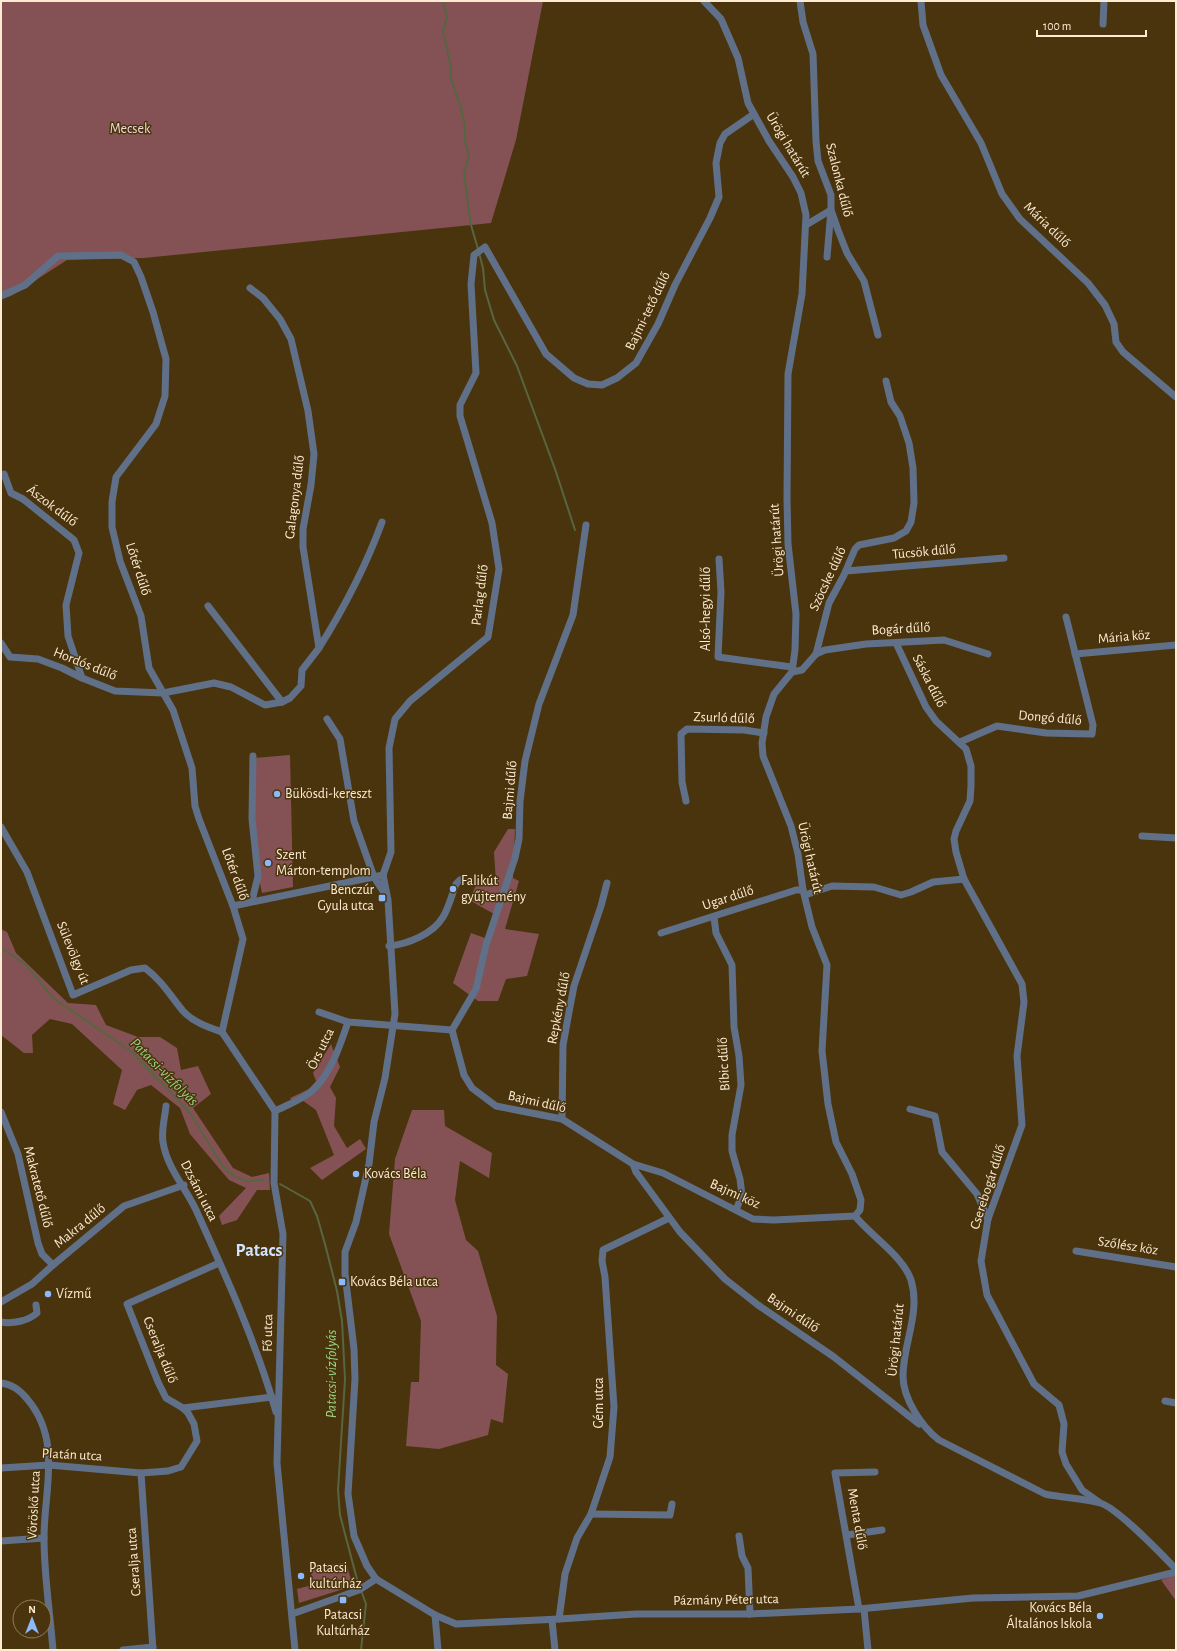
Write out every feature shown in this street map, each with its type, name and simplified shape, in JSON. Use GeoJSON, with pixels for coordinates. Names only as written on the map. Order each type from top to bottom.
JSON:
{"type":"FeatureCollection","features":[{"type":"Feature","properties":{"kind":"street","name":"Ürögi határút"},"geometry":{"type":"LineString","coordinates":[[704,1],[721,19],[729,35],[738,58],[748,103],[769,141],[793,177],[801,193],[806,215],[802,294],[788,374],[787,506],[788,544],[796,614],[795,650],[792,669],[774,694],[766,717],[763,756],[791,826],[812,927],[827,965],[822,1051],[828,1104],[836,1142],[852,1174],[861,1200],[860,1210],[855,1216],[904,1267],[911,1279],[914,1294],[913,1325],[903,1377],[906,1390],[917,1418],[939,1440],[1045,1494],[1101,1503],[1126,1520],[1176,1571]]}},
{"type":"Feature","properties":{"kind":"street","name":"Szalonka dűlő"},"geometry":{"type":"LineString","coordinates":[[800,1],[803,22],[813,54],[818,161],[831,195],[831,210],[847,253],[864,281],[878,335]]}},
{"type":"Feature","properties":{"kind":"street","name":"Mária dűlő"},"geometry":{"type":"LineString","coordinates":[[921,1],[923,25],[941,75],[981,143],[1002,194],[1020,219],[1088,283],[1105,306],[1114,324],[1116,342],[1123,352],[1176,398]]}},
{"type":"Feature","properties":{"kind":"street"},"geometry":{"type":"LineString","coordinates":[[1103,24],[1104,1]]}},
{"type":"Feature","properties":{"kind":"street","name":"Bajmi-tető dűlő"},"geometry":{"type":"LineString","coordinates":[[485,247],[546,354],[574,378],[588,384],[602,385],[617,378],[636,363],[639,358],[658,324],[674,285],[710,218],[719,197],[716,162],[720,143],[725,134],[754,114]]}},
{"type":"Feature","properties":{"kind":"street"},"geometry":{"type":"LineString","coordinates":[[806,225],[831,210]]}},
{"type":"Feature","properties":{"kind":"street"},"geometry":{"type":"LineString","coordinates":[[827,257],[831,210]]}},
{"type":"Feature","properties":{"kind":"street","name":"Parlag dűlő"},"geometry":{"type":"LineString","coordinates":[[384,872],[390,852],[389,748],[395,718],[410,701],[488,637],[495,604],[499,569],[492,523],[460,416],[460,405],[476,373],[471,284],[474,254],[485,247]]}},
{"type":"Feature","properties":{"kind":"street","name":"Lőtér dűlő"},"geometry":{"type":"LineString","coordinates":[[1,296],[25,285],[58,256],[121,255],[134,262],[141,277],[166,359],[165,396],[156,424],[116,477],[112,502],[112,527],[120,561],[141,616],[149,668],[173,710],[192,768],[195,806],[233,906],[243,939],[222,1032]]}},
{"type":"Feature","properties":{"kind":"street","name":"Galagonya dűlő"},"geometry":{"type":"LineString","coordinates":[[250,288],[263,298],[280,319],[291,339],[308,412],[314,454],[311,485],[303,529],[303,547],[319,648]]}},
{"type":"Feature","properties":{"kind":"street","name":"Szöcske dűlő"},"geometry":{"type":"LineString","coordinates":[[792,669],[802,670],[816,654],[829,602],[846,571],[855,549],[859,545],[894,538],[906,531],[911,522],[914,503],[913,468],[909,443],[900,416],[891,402],[886,381]]}},
{"type":"Feature","properties":{"kind":"street","name":"Ászok dűlő"},"geometry":{"type":"LineString","coordinates":[[4,474],[11,492],[23,499],[74,540],[79,553],[66,605],[68,636],[82,678]]}},
{"type":"Feature","properties":{"kind":"street"},"geometry":{"type":"LineString","coordinates":[[319,648],[338,618],[373,545],[382,522]]}},
{"type":"Feature","properties":{"kind":"street","name":"Bajmi dűlő"},"geometry":{"type":"LineString","coordinates":[[586,525],[573,615],[539,704],[525,761],[520,801],[519,840],[515,858],[486,945],[476,989],[452,1030],[464,1075],[472,1088],[496,1106],[562,1119],[633,1164],[636,1172],[669,1218],[725,1279],[758,1305],[834,1357],[929,1431]]}},
{"type":"Feature","properties":{"kind":"street","name":"Tücsök dűlő"},"geometry":{"type":"LineString","coordinates":[[846,571],[1004,558]]}},
{"type":"Feature","properties":{"kind":"street","name":"Alsó-hegyi dűlő"},"geometry":{"type":"LineString","coordinates":[[719,559],[721,592],[718,657],[792,669]]}},
{"type":"Feature","properties":{"kind":"street"},"geometry":{"type":"LineString","coordinates":[[208,606],[282,702]]}},
{"type":"Feature","properties":{"kind":"street","name":"Dongó dűlő"},"geometry":{"type":"LineString","coordinates":[[960,742],[997,726],[1046,733],[1092,734],[1094,731],[1093,725],[1074,654],[1066,617]]}},
{"type":"Feature","properties":{"kind":"street","name":"Bogár dűlő"},"geometry":{"type":"LineString","coordinates":[[816,654],[825,650],[842,647],[944,640],[988,654]]}},
{"type":"Feature","properties":{"kind":"street","name":"Hordós dűlő"},"geometry":{"type":"LineString","coordinates":[[1,643],[10,657],[38,659],[115,691],[163,693],[214,683],[231,687],[265,705],[282,702],[295,694],[301,686],[302,670],[319,648]]}},
{"type":"Feature","properties":{"kind":"street","name":"Sáska dűlő"},"geometry":{"type":"LineString","coordinates":[[896,643],[926,707],[936,721],[966,749],[971,766],[970,801],[956,831],[954,839],[964,879]]}},
{"type":"Feature","properties":{"kind":"street","name":"Mária köz"},"geometry":{"type":"LineString","coordinates":[[1074,654],[1176,645]]}},
{"type":"Feature","properties":{"kind":"street"},"geometry":{"type":"LineString","coordinates":[[327,719],[340,739],[354,821],[374,877],[388,900]]}},
{"type":"Feature","properties":{"kind":"street","name":"Zsurló dűlő"},"geometry":{"type":"LineString","coordinates":[[686,801],[682,782],[681,734],[687,729],[744,730],[764,733]]}},
{"type":"Feature","properties":{"kind":"street"},"geometry":{"type":"LineString","coordinates":[[252,901],[258,876],[252,818],[253,756]]}},
{"type":"Feature","properties":{"kind":"street","name":"Sülevölgy út"},"geometry":{"type":"LineString","coordinates":[[1,827],[27,872],[74,995],[131,970],[145,968],[159,979],[184,1012],[202,1025],[222,1032]]}},
{"type":"Feature","properties":{"kind":"street"},"geometry":{"type":"LineString","coordinates":[[1142,836],[1176,838]]}},
{"type":"Feature","properties":{"kind":"street"},"geometry":{"type":"LineString","coordinates":[[233,906],[374,877],[384,872],[388,900],[389,946],[395,1014],[385,1078],[374,1122],[369,1164],[356,1222],[345,1252],[345,1266],[354,1349],[355,1378],[348,1494],[354,1536],[367,1566],[376,1579],[359,1590],[292,1614]]}},
{"type":"Feature","properties":{"kind":"street","name":"Ugar dűlő"},"geometry":{"type":"LineString","coordinates":[[661,933],[796,890],[804,893],[832,886],[874,887],[901,895],[912,892],[933,882],[964,879]]}},
{"type":"Feature","properties":{"kind":"street","name":"Cserebogár dűlő"},"geometry":{"type":"LineString","coordinates":[[964,879],[1022,984],[1024,1002],[1017,1056],[1022,1125],[988,1219],[981,1261],[987,1295],[1034,1384],[1059,1405],[1064,1424],[1062,1452],[1066,1464],[1082,1490],[1101,1503]]}},
{"type":"Feature","properties":{"kind":"street"},"geometry":{"type":"LineString","coordinates":[[389,946],[401,945],[414,940],[431,929],[443,917],[456,884],[460,880]]}},
{"type":"Feature","properties":{"kind":"street","name":"Repkény dűlő"},"geometry":{"type":"LineString","coordinates":[[562,1119],[563,1045],[569,1012],[574,986],[601,906],[607,883]]}},
{"type":"Feature","properties":{"kind":"street","name":"Bíbic dűlő"},"geometry":{"type":"LineString","coordinates":[[714,917],[716,933],[732,965],[734,1027],[739,1056],[741,1085],[732,1135],[732,1151],[740,1179],[742,1195],[736,1210]]}},
{"type":"Feature","properties":{"kind":"street","name":"Örs utca"},"geometry":{"type":"LineString","coordinates":[[319,1012],[348,1022],[452,1030]]}},
{"type":"Feature","properties":{"kind":"street","name":"Örs utca"},"geometry":{"type":"LineString","coordinates":[[275,1111],[299,1100],[313,1090],[327,1073],[348,1022]]}},
{"type":"Feature","properties":{"kind":"street"},"geometry":{"type":"LineString","coordinates":[[222,1032],[275,1111]]}},
{"type":"Feature","properties":{"kind":"street","name":"Dzsámi utca"},"geometry":{"type":"LineString","coordinates":[[166,1106],[162,1141],[172,1171],[184,1185],[246,1325],[272,1396],[278,1420]]}},
{"type":"Feature","properties":{"kind":"street"},"geometry":{"type":"LineString","coordinates":[[910,1109],[935,1116],[942,1152],[977,1194],[988,1219]]}},
{"type":"Feature","properties":{"kind":"street","name":"Fő utca"},"geometry":{"type":"LineString","coordinates":[[275,1111],[274,1183],[283,1234],[277,1463],[295,1650]]}},
{"type":"Feature","properties":{"kind":"street","name":"Makratető dűlő"},"geometry":{"type":"LineString","coordinates":[[1,1112],[18,1154],[42,1254],[53,1265]]}},
{"type":"Feature","properties":{"kind":"street","name":"Bajmi köz"},"geometry":{"type":"LineString","coordinates":[[633,1164],[663,1173],[754,1219],[774,1220],[855,1216]]}},
{"type":"Feature","properties":{"kind":"street","name":"Makra dűlő"},"geometry":{"type":"LineString","coordinates":[[1,1302],[32,1284],[124,1206],[184,1185]]}},
{"type":"Feature","properties":{"kind":"street","name":"Gém utca"},"geometry":{"type":"LineString","coordinates":[[555,1650],[555,1620],[570,1559],[577,1538],[591,1514],[610,1457],[614,1408],[605,1277],[602,1261],[603,1250],[669,1218]]}},
{"type":"Feature","properties":{"kind":"street","name":"Szőlész köz"},"geometry":{"type":"LineString","coordinates":[[1076,1251],[1176,1266]]}},
{"type":"Feature","properties":{"kind":"street","name":"Cseralja dűlő"},"geometry":{"type":"LineString","coordinates":[[141,1473],[168,1471],[181,1467],[197,1441],[194,1424],[182,1408],[166,1398],[158,1382],[127,1304],[219,1263]]}},
{"type":"Feature","properties":{"kind":"street"},"geometry":{"type":"LineString","coordinates":[[1,1322],[14,1322],[31,1318],[37,1313],[36,1305]]}},
{"type":"Feature","properties":{"kind":"street","name":"Vöröskő utca"},"geometry":{"type":"LineString","coordinates":[[1,1383],[10,1384],[22,1392],[32,1405],[44,1427],[49,1465],[44,1538],[53,1650]]}},
{"type":"Feature","properties":{"kind":"street"},"geometry":{"type":"LineString","coordinates":[[182,1408],[272,1396]]}},
{"type":"Feature","properties":{"kind":"street"},"geometry":{"type":"LineString","coordinates":[[1165,1401],[1176,1403]]}},
{"type":"Feature","properties":{"kind":"street","name":"Platán utca"},"geometry":{"type":"LineString","coordinates":[[1,1468],[49,1465],[141,1473]]}},
{"type":"Feature","properties":{"kind":"street","name":"Menta dűlő"},"geometry":{"type":"LineString","coordinates":[[868,1650],[835,1473],[875,1472]]}},
{"type":"Feature","properties":{"kind":"street","name":"Cseralja utca"},"geometry":{"type":"LineString","coordinates":[[141,1473],[153,1649]]}},
{"type":"Feature","properties":{"kind":"street"},"geometry":{"type":"LineString","coordinates":[[591,1514],[670,1515],[672,1504]]}},
{"type":"Feature","properties":{"kind":"street"},"geometry":{"type":"LineString","coordinates":[[846,1535],[882,1530]]}},
{"type":"Feature","properties":{"kind":"street"},"geometry":{"type":"LineString","coordinates":[[739,1536],[742,1556],[748,1568],[750,1614]]}},
{"type":"Feature","properties":{"kind":"street"},"geometry":{"type":"LineString","coordinates":[[1,1541],[44,1538]]}},
{"type":"Feature","properties":{"kind":"street","name":"Pázmány Péter utca"},"geometry":{"type":"LineString","coordinates":[[376,1579],[435,1615],[456,1624],[555,1620],[636,1614],[750,1614],[861,1609],[973,1598],[1078,1596],[1176,1571]]}},
{"type":"Feature","properties":{"kind":"street"},"geometry":{"type":"LineString","coordinates":[[435,1615],[438,1650]]}},
{"type":"Feature","properties":{"kind":"street"},"geometry":{"type":"LineString","coordinates":[[123,1650],[153,1649]]}},
{"type":"Feature","properties":{"kind":"green space","name":"Mecsek"},"geometry":{"type":"Polygon","coordinates":[[[1,1],[543,1],[516,140],[491,223],[144,258],[67,260],[11,296],[1,299],[1,1]]]}},
{"type":"Feature","properties":{"kind":"green space"},"geometry":{"type":"Polygon","coordinates":[[[290,755],[293,887],[262,893],[253,851],[253,758],[290,755]]]}},
{"type":"Feature","properties":{"kind":"green space"},"geometry":{"type":"Polygon","coordinates":[[[508,829],[515,829],[513,878],[519,881],[505,929],[539,934],[527,976],[506,979],[498,1001],[478,1001],[453,983],[471,933],[485,938],[494,914],[469,900],[480,877],[496,882],[494,852],[508,829]]]}},
{"type":"Feature","properties":{"kind":"green space"},"geometry":{"type":"Polygon","coordinates":[[[1,929],[7,932],[16,953],[68,1003],[96,1005],[106,1025],[138,1037],[160,1037],[177,1048],[181,1070],[198,1066],[211,1094],[193,1108],[233,1168],[252,1177],[269,1173],[270,1190],[257,1190],[237,1220],[222,1225],[219,1216],[246,1188],[229,1180],[190,1134],[180,1108],[151,1085],[137,1090],[125,1110],[113,1104],[122,1070],[72,1024],[50,1019],[32,1035],[33,1053],[24,1053],[1,1035],[1,929]]]}},
{"type":"Feature","properties":{"kind":"green space"},"geometry":{"type":"Polygon","coordinates":[[[331,1044],[340,1067],[330,1087],[336,1098],[334,1126],[347,1148],[360,1139],[366,1149],[322,1180],[310,1168],[334,1155],[316,1110],[302,1100],[295,1104],[290,1098],[309,1089],[316,1081],[313,1073],[331,1044]]]}},
{"type":"Feature","properties":{"kind":"green space"},"geometry":{"type":"Polygon","coordinates":[[[412,1110],[444,1110],[445,1126],[492,1153],[489,1178],[460,1161],[455,1200],[466,1240],[478,1251],[497,1316],[496,1365],[508,1374],[503,1423],[491,1419],[488,1435],[439,1449],[406,1446],[411,1382],[419,1382],[421,1321],[389,1234],[395,1159],[412,1110]]]}},
{"type":"Feature","properties":{"kind":"green space"},"geometry":{"type":"Polygon","coordinates":[[[346,1563],[353,1586],[299,1603],[297,1589],[312,1585],[311,1567],[346,1563]]]}},
{"type":"Feature","properties":{"kind":"green space"},"geometry":{"type":"Polygon","coordinates":[[[1176,1575],[1176,1601],[1161,1580],[1176,1575]]]}},
{"type":"Feature","properties":{"kind":"waterway"},"geometry":{"type":"LineString","coordinates":[[443,1],[447,17],[443,32],[451,67],[451,79],[461,108],[465,127],[465,140],[469,155],[464,175],[471,225],[478,249]]}},
{"type":"Feature","properties":{"kind":"waterway"},"geometry":{"type":"LineString","coordinates":[[479,253],[483,268],[485,290],[494,320],[517,366],[555,469],[575,530]]}},
{"type":"Feature","properties":{"kind":"waterway","name":"Patacsi-vízfolyás"},"geometry":{"type":"LineString","coordinates":[[1,948],[25,964],[54,999],[131,1051],[190,1113],[222,1165],[232,1175],[246,1181],[264,1180]]}},
{"type":"Feature","properties":{"kind":"waterway","name":"Patacsi-vízfolyás"},"geometry":{"type":"LineString","coordinates":[[280,1184],[310,1201],[317,1216],[337,1291],[342,1321],[345,1379],[338,1490],[340,1515],[358,1583]]}},
{"type":"Feature","properties":{"kind":"waterway","name":"Patacsi-vízfolyás"},"geometry":{"type":"LineString","coordinates":[[361,1650],[366,1604],[362,1593]]}},
{"type":"Feature","properties":{"kind":"place","name":"Bükösdi-kereszt"},"geometry":{"type":"Point","coordinates":[277,794]}},
{"type":"Feature","properties":{"kind":"place","name":"Szent Márton-templom"},"geometry":{"type":"Point","coordinates":[268,863]}},
{"type":"Feature","properties":{"kind":"place","name":"Falikút gyűjtemény"},"geometry":{"type":"Point","coordinates":[453,889]}},
{"type":"Feature","properties":{"kind":"place","name":"Benczúr Gyula utca"},"geometry":{"type":"Point","coordinates":[382,898]}},
{"type":"Feature","properties":{"kind":"place","name":"Kovács Béla"},"geometry":{"type":"Point","coordinates":[356,1174]}},
{"type":"Feature","properties":{"kind":"place","name":"Kovács Béla utca"},"geometry":{"type":"Point","coordinates":[342,1282]}},
{"type":"Feature","properties":{"kind":"place","name":"Vízmű"},"geometry":{"type":"Point","coordinates":[48,1294]}},
{"type":"Feature","properties":{"kind":"place","name":"Patacsi kultúrház"},"geometry":{"type":"Point","coordinates":[301,1576]}},
{"type":"Feature","properties":{"kind":"place","name":"Patacsi Kultúrház"},"geometry":{"type":"Point","coordinates":[343,1600]}},
{"type":"Feature","properties":{"kind":"place","name":"Kovács Béla Általános Iskola"},"geometry":{"type":"Point","coordinates":[1100,1616]}},
{"type":"Feature","properties":{"kind":"district","name":"Patacs"},"geometry":{"type":"Point","coordinates":[259,1251]}}]}
